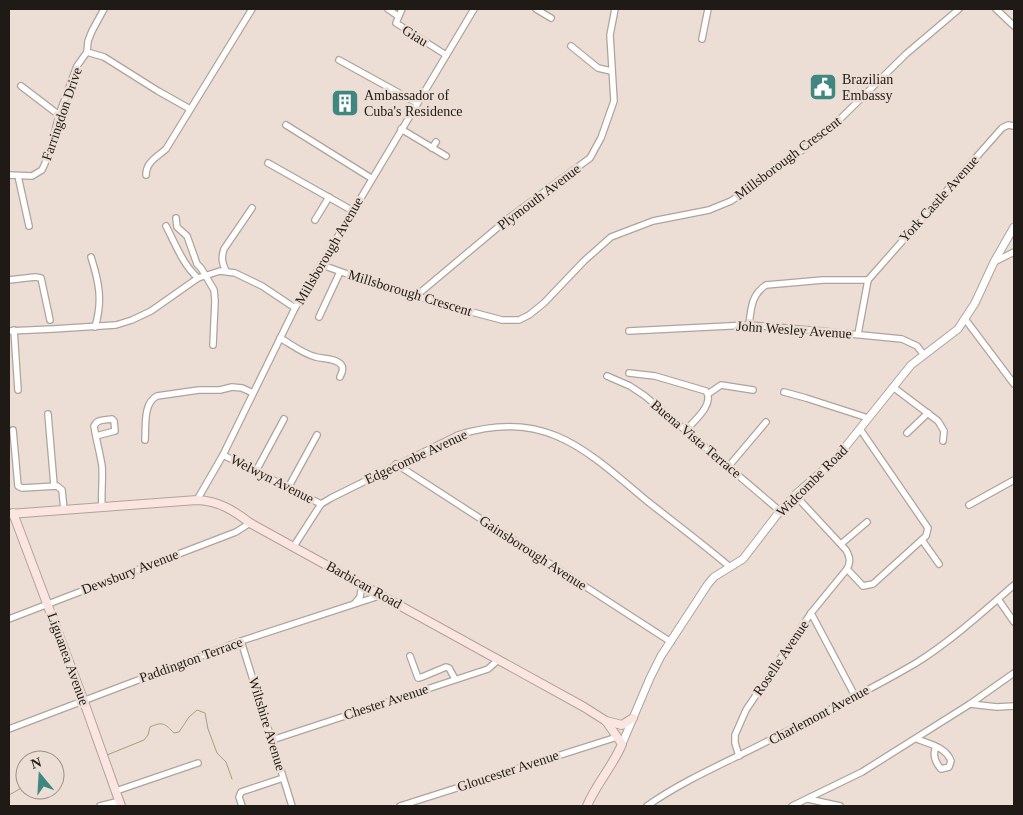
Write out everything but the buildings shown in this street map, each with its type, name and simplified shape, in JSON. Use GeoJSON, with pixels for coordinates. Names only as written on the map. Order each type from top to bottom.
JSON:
{"type":"FeatureCollection","features":[{"type":"Feature","properties":{"kind":"main road","name":"Barbican Road"},"geometry":{"type":"LineString","coordinates":[[11,513],[197,500],[209,500],[222,504],[250,523],[606,721],[622,744]]}},
{"type":"Feature","properties":{"kind":"main road","name":"Liguanea Avenue"},"geometry":{"type":"LineString","coordinates":[[11,513],[48,605],[121,803]]}},
{"type":"Feature","properties":{"kind":"main road"},"geometry":{"type":"LineString","coordinates":[[606,721],[622,724],[633,718]]}},
{"type":"Feature","properties":{"kind":"main road"},"geometry":{"type":"LineString","coordinates":[[587,806],[594,789],[614,760],[622,744]]}},
{"type":"Feature","properties":{"kind":"street"},"geometry":{"type":"LineString","coordinates":[[87,52],[88,41],[104,9]]}},
{"type":"Feature","properties":{"kind":"street"},"geometry":{"type":"LineString","coordinates":[[146,175],[146,168],[150,162],[166,149],[252,9]]}},
{"type":"Feature","properties":{"kind":"street","name":"Giau"},"geometry":{"type":"LineString","coordinates":[[388,9],[398,16]]}},
{"type":"Feature","properties":{"kind":"street","name":"Giau"},"geometry":{"type":"LineString","coordinates":[[402,9],[395,21],[397,25],[444,54]]}},
{"type":"Feature","properties":{"kind":"street","name":"Millsborough Avenue"},"geometry":{"type":"LineString","coordinates":[[197,500],[223,454],[296,308],[415,102],[472,9]]}},
{"type":"Feature","properties":{"kind":"street"},"geometry":{"type":"LineString","coordinates":[[536,9],[551,18]]}},
{"type":"Feature","properties":{"kind":"street","name":"Plymouth Avenue"},"geometry":{"type":"LineString","coordinates":[[416,296],[509,218],[590,158],[602,138],[614,101],[610,35],[615,9]]}},
{"type":"Feature","properties":{"kind":"street"},"geometry":{"type":"LineString","coordinates":[[702,39],[708,9]]}},
{"type":"Feature","properties":{"kind":"street","name":"Millsborough Crescent"},"geometry":{"type":"LineString","coordinates":[[322,265],[416,296],[502,320],[519,320],[530,316],[611,237],[652,222],[710,210],[731,201],[758,183],[829,130],[906,54],[959,9]]}},
{"type":"Feature","properties":{"kind":"street"},"geometry":{"type":"LineString","coordinates":[[996,9],[1014,26]]}},
{"type":"Feature","properties":{"kind":"street"},"geometry":{"type":"LineString","coordinates":[[571,46],[598,68],[611,71]]}},
{"type":"Feature","properties":{"kind":"street","name":"Farringdon Drive"},"geometry":{"type":"LineString","coordinates":[[9,175],[32,176],[42,170],[50,152],[59,115],[77,66],[87,52],[104,57],[158,92],[190,108]]}},
{"type":"Feature","properties":{"kind":"street"},"geometry":{"type":"LineString","coordinates":[[339,60],[415,102]]}},
{"type":"Feature","properties":{"kind":"street"},"geometry":{"type":"LineString","coordinates":[[21,86],[59,115]]}},
{"type":"Feature","properties":{"kind":"street"},"geometry":{"type":"LineString","coordinates":[[286,125],[372,178]]}},
{"type":"Feature","properties":{"kind":"street","name":"York Castle Avenue"},"geometry":{"type":"LineString","coordinates":[[868,280],[1002,128],[1008,125],[1014,126]]}},
{"type":"Feature","properties":{"kind":"street"},"geometry":{"type":"LineString","coordinates":[[401,129],[432,148],[440,149],[446,156]]}},
{"type":"Feature","properties":{"kind":"street"},"geometry":{"type":"LineString","coordinates":[[432,148],[436,142]]}},
{"type":"Feature","properties":{"kind":"street"},"geometry":{"type":"LineString","coordinates":[[268,162],[353,211]]}},
{"type":"Feature","properties":{"kind":"street"},"geometry":{"type":"LineString","coordinates":[[18,176],[29,226]]}},
{"type":"Feature","properties":{"kind":"street"},"geometry":{"type":"LineString","coordinates":[[315,220],[329,197]]}},
{"type":"Feature","properties":{"kind":"street"},"geometry":{"type":"LineString","coordinates":[[226,271],[222,264],[224,250],[252,208]]}},
{"type":"Feature","properties":{"kind":"street"},"geometry":{"type":"LineString","coordinates":[[176,218],[177,227],[187,236],[194,260],[212,284],[214,295],[212,345]]}},
{"type":"Feature","properties":{"kind":"street"},"geometry":{"type":"LineString","coordinates":[[166,226],[191,272],[198,278]]}},
{"type":"Feature","properties":{"kind":"street","name":"Widcombe Road"},"geometry":{"type":"LineString","coordinates":[[622,744],[650,678],[708,584],[714,577],[743,559],[780,511],[795,495],[834,461],[911,365],[958,330],[1014,227]]}},
{"type":"Feature","properties":{"kind":"street"},"geometry":{"type":"LineString","coordinates":[[994,262],[1014,252]]}},
{"type":"Feature","properties":{"kind":"street"},"geometry":{"type":"LineString","coordinates":[[91,257],[97,278],[100,302],[100,310],[95,327]]}},
{"type":"Feature","properties":{"kind":"street"},"geometry":{"type":"LineString","coordinates":[[18,390],[11,331],[95,327],[124,322],[151,311],[198,278],[220,271],[235,273],[262,286],[296,308]]}},
{"type":"Feature","properties":{"kind":"street"},"geometry":{"type":"LineString","coordinates":[[319,317],[340,272]]}},
{"type":"Feature","properties":{"kind":"street"},"geometry":{"type":"LineString","coordinates":[[9,280],[41,278],[50,320]]}},
{"type":"Feature","properties":{"kind":"street"},"geometry":{"type":"LineString","coordinates":[[749,325],[754,298],[766,285],[823,280],[868,280],[858,334]]}},
{"type":"Feature","properties":{"kind":"street"},"geometry":{"type":"LineString","coordinates":[[965,319],[1014,383]]}},
{"type":"Feature","properties":{"kind":"street","name":"John Wesley Avenue"},"geometry":{"type":"LineString","coordinates":[[629,332],[749,325],[902,339],[917,346],[924,355]]}},
{"type":"Feature","properties":{"kind":"street"},"geometry":{"type":"LineString","coordinates":[[280,338],[314,357],[338,363],[343,369],[340,378]]}},
{"type":"Feature","properties":{"kind":"street"},"geometry":{"type":"LineString","coordinates":[[629,373],[655,376],[683,383],[701,388],[708,394],[708,400],[704,409],[686,430]]}},
{"type":"Feature","properties":{"kind":"street","name":"Buena Vista Terrace"},"geometry":{"type":"LineString","coordinates":[[606,376],[637,390],[780,511]]}},
{"type":"Feature","properties":{"kind":"street"},"geometry":{"type":"LineString","coordinates":[[708,394],[721,385],[753,390]]}},
{"type":"Feature","properties":{"kind":"street"},"geometry":{"type":"LineString","coordinates":[[145,440],[148,407],[153,398],[199,390],[220,390],[232,387],[242,388],[253,393]]}},
{"type":"Feature","properties":{"kind":"street"},"geometry":{"type":"LineString","coordinates":[[893,387],[938,421],[943,427],[945,435],[943,441]]}},
{"type":"Feature","properties":{"kind":"street"},"geometry":{"type":"LineString","coordinates":[[784,392],[868,418]]}},
{"type":"Feature","properties":{"kind":"street"},"geometry":{"type":"LineString","coordinates":[[907,433],[928,413]]}},
{"type":"Feature","properties":{"kind":"street"},"geometry":{"type":"LineString","coordinates":[[48,414],[54,485]]}},
{"type":"Feature","properties":{"kind":"street"},"geometry":{"type":"LineString","coordinates":[[256,472],[284,419]]}},
{"type":"Feature","properties":{"kind":"street"},"geometry":{"type":"LineString","coordinates":[[728,467],[766,422]]}},
{"type":"Feature","properties":{"kind":"street","name":"Edgecombe Avenue"},"geometry":{"type":"LineString","coordinates":[[294,546],[321,504],[458,434],[506,426],[551,433],[576,445],[606,466],[730,567]]}},
{"type":"Feature","properties":{"kind":"street"},"geometry":{"type":"LineString","coordinates":[[795,495],[841,544],[850,558],[847,569],[861,584],[870,585],[922,540],[928,532],[928,528],[860,429]]}},
{"type":"Feature","properties":{"kind":"street"},"geometry":{"type":"LineString","coordinates":[[13,430],[19,487],[54,485],[60,488],[62,490],[64,510]]}},
{"type":"Feature","properties":{"kind":"street"},"geometry":{"type":"LineString","coordinates":[[288,488],[317,435]]}},
{"type":"Feature","properties":{"kind":"street"},"geometry":{"type":"LineString","coordinates":[[96,436],[102,464],[102,507]]}},
{"type":"Feature","properties":{"kind":"street","name":"Welwyn Avenue"},"geometry":{"type":"LineString","coordinates":[[223,454],[321,504]]}},
{"type":"Feature","properties":{"kind":"street","name":"Gainsborough Avenue"},"geometry":{"type":"LineString","coordinates":[[396,464],[671,642]]}},
{"type":"Feature","properties":{"kind":"street"},"geometry":{"type":"LineString","coordinates":[[969,505],[1014,480]]}},
{"type":"Feature","properties":{"kind":"street"},"geometry":{"type":"LineString","coordinates":[[841,544],[867,522]]}},
{"type":"Feature","properties":{"kind":"street","name":"Dewsbury Avenue"},"geometry":{"type":"LineString","coordinates":[[9,619],[236,532],[250,523]]}},
{"type":"Feature","properties":{"kind":"street"},"geometry":{"type":"LineString","coordinates":[[922,540],[939,564]]}},
{"type":"Feature","properties":{"kind":"street","name":"Roselle Avenue"},"geometry":{"type":"LineString","coordinates":[[739,756],[735,743],[736,735],[746,710],[811,613],[847,569]]}},
{"type":"Feature","properties":{"kind":"street"},"geometry":{"type":"LineString","coordinates":[[353,604],[360,597],[362,584]]}},
{"type":"Feature","properties":{"kind":"street","name":"Charlemont Avenue"},"geometry":{"type":"LineString","coordinates":[[646,806],[917,662],[984,611],[1014,585]]}},
{"type":"Feature","properties":{"kind":"street","name":"Paddington Terrace"},"geometry":{"type":"LineString","coordinates":[[9,728],[241,641],[382,595]]}},
{"type":"Feature","properties":{"kind":"street"},"geometry":{"type":"LineString","coordinates":[[998,599],[1014,622]]}},
{"type":"Feature","properties":{"kind":"street"},"geometry":{"type":"LineString","coordinates":[[811,613],[855,696]]}},
{"type":"Feature","properties":{"kind":"street","name":"Wiltshire Avenue"},"geometry":{"type":"LineString","coordinates":[[241,641],[292,806]]}},
{"type":"Feature","properties":{"kind":"street"},"geometry":{"type":"LineString","coordinates":[[410,656],[418,678],[449,668],[455,680]]}},
{"type":"Feature","properties":{"kind":"street","name":"Chester Avenue"},"geometry":{"type":"LineString","coordinates":[[272,740],[488,669],[498,660]]}},
{"type":"Feature","properties":{"kind":"street"},"geometry":{"type":"LineString","coordinates":[[792,806],[862,772],[917,739],[1014,673]]}},
{"type":"Feature","properties":{"kind":"street"},"geometry":{"type":"LineString","coordinates":[[970,704],[997,707],[1014,706]]}},
{"type":"Feature","properties":{"kind":"street","name":"Gloucester Avenue"},"geometry":{"type":"LineString","coordinates":[[400,806],[617,736]]}},
{"type":"Feature","properties":{"kind":"street"},"geometry":{"type":"LineString","coordinates":[[917,739],[936,747]]}},
{"type":"Feature","properties":{"kind":"street"},"geometry":{"type":"LineString","coordinates":[[116,791],[198,763]]}},
{"type":"Feature","properties":{"kind":"street"},"geometry":{"type":"LineString","coordinates":[[242,806],[239,797],[241,792],[283,778]]}},
{"type":"Feature","properties":{"kind":"street"},"geometry":{"type":"LineString","coordinates":[[808,798],[840,806]]}},
{"type":"Feature","properties":{"kind":"street"},"geometry":{"type":"LineString","coordinates":[[100,806],[121,803]]}},
{"type":"Feature","properties":{"kind":"waterway"},"geometry":{"type":"LineString","coordinates":[[107,755],[144,740],[148,735],[150,727],[154,725],[164,724],[174,733],[179,732],[189,717],[197,710],[205,713],[208,729],[217,753],[226,762],[232,779]]}},
{"type":"Feature","properties":{"kind":"waterway"},"geometry":{"type":"LineString","coordinates":[[9,795],[15,792]]}},
{"type":"Feature","properties":{"kind":"place","name":"Brazilian Embassy"},"geometry":{"type":"Point","coordinates":[823,87]}},
{"type":"Feature","properties":{"kind":"place","name":"Ambassador of Cuba's Residence"},"geometry":{"type":"Point","coordinates":[345,103]}}]}
